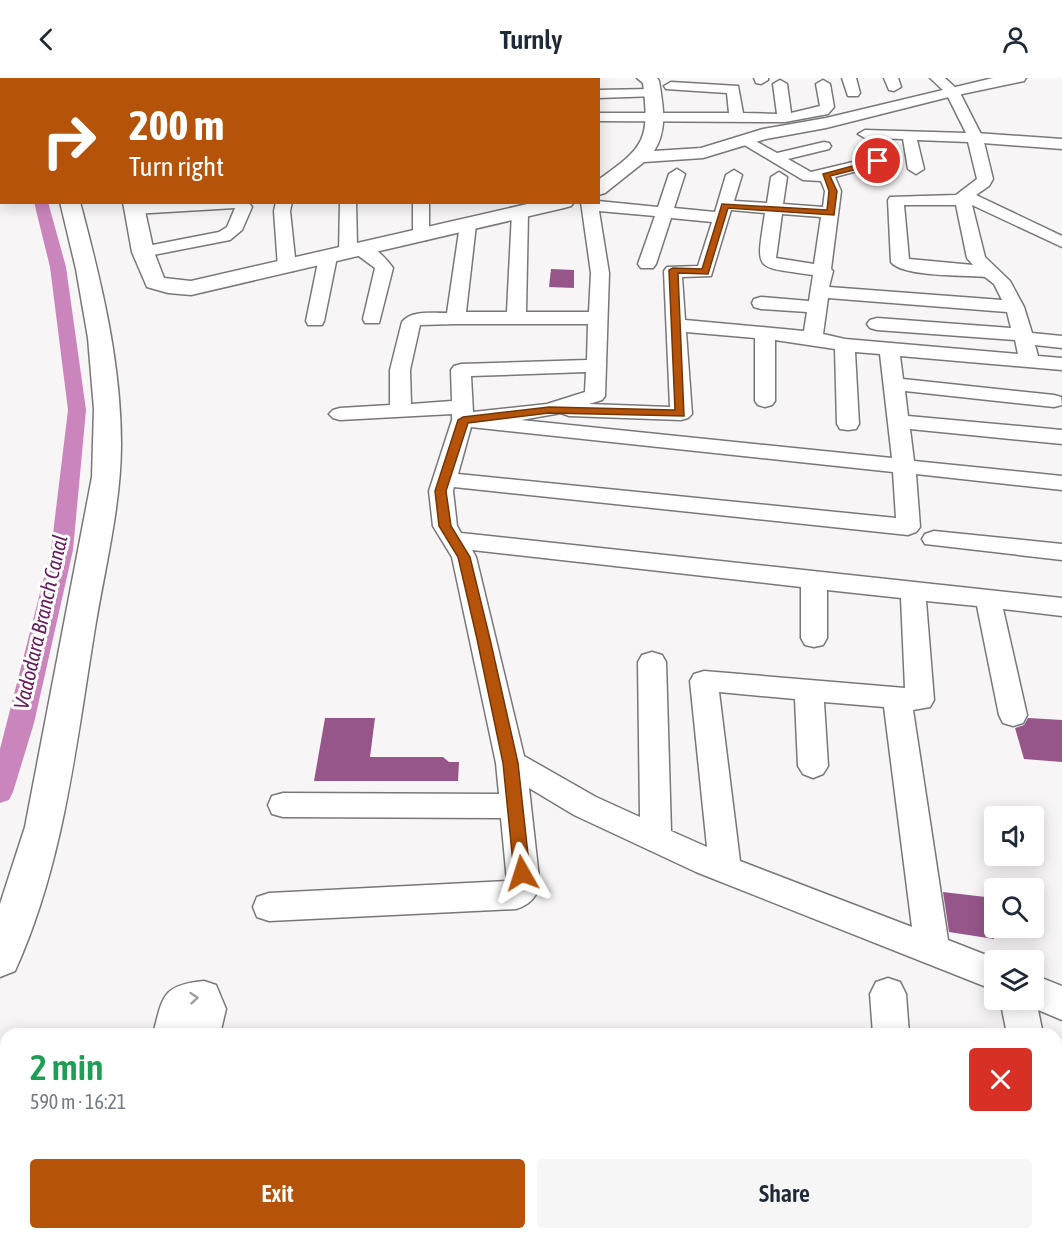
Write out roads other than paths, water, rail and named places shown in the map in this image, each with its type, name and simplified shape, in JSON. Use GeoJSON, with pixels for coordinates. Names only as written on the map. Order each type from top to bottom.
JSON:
{"type":"FeatureCollection","features":[{"type":"Feature","properties":{"kind":"street"},"geometry":{"type":"LineString","coordinates":[[849,78],[853,93]]}},
{"type":"Feature","properties":{"kind":"street"},"geometry":{"type":"LineString","coordinates":[[937,78],[960,86]]}},
{"type":"Feature","properties":{"kind":"street"},"geometry":{"type":"LineString","coordinates":[[640,157],[703,153],[743,140],[960,86],[1006,79]]}},
{"type":"Feature","properties":{"kind":"street"},"geometry":{"type":"LineString","coordinates":[[600,94],[650,88],[671,82],[733,89],[737,117]]}},
{"type":"Feature","properties":{"kind":"street"},"geometry":{"type":"LineString","coordinates":[[780,84],[785,118]]}},
{"type":"Feature","properties":{"kind":"street"},"geometry":{"type":"LineString","coordinates":[[600,117],[785,118],[826,109],[823,84]]}},
{"type":"Feature","properties":{"kind":"street"},"geometry":{"type":"LineString","coordinates":[[960,86],[986,179],[964,197]]}},
{"type":"Feature","properties":{"kind":"street"},"geometry":{"type":"LineString","coordinates":[[600,193],[640,157],[654,135],[655,117],[650,88]]}},
{"type":"Feature","properties":{"kind":"street"},"geometry":{"type":"LineString","coordinates":[[865,134],[1062,144]]}},
{"type":"Feature","properties":{"kind":"street"},"geometry":{"type":"LineString","coordinates":[[909,135],[916,169]]}},
{"type":"Feature","properties":{"kind":"street"},"geometry":{"type":"LineString","coordinates":[[743,140],[808,177],[826,175],[859,166],[879,169]]}},
{"type":"Feature","properties":{"kind":"street"},"geometry":{"type":"LineString","coordinates":[[775,158],[824,146]]}},
{"type":"Feature","properties":{"kind":"street"},"geometry":{"type":"LineString","coordinates":[[647,264],[676,174]]}},
{"type":"Feature","properties":{"kind":"street"},"geometry":{"type":"LineString","coordinates":[[463,414],[549,410],[681,414],[673,270],[705,272],[734,175]]}},
{"type":"Feature","properties":{"kind":"street"},"geometry":{"type":"LineString","coordinates":[[813,338],[824,271],[833,191],[826,175]]}},
{"type":"Feature","properties":{"kind":"street"},"geometry":{"type":"LineString","coordinates":[[779,177],[767,257],[769,261],[824,271]]}},
{"type":"Feature","properties":{"kind":"street"},"geometry":{"type":"LineString","coordinates":[[964,197],[976,258],[1001,281],[1015,307],[1030,361]]}},
{"type":"Feature","properties":{"kind":"street"},"geometry":{"type":"LineString","coordinates":[[990,272],[909,266],[900,262],[896,200],[964,197],[1062,242]]}},
{"type":"Feature","properties":{"kind":"street"},"geometry":{"type":"LineString","coordinates":[[600,200],[664,212],[776,209],[831,213]]}},
{"type":"Feature","properties":{"kind":"street"},"geometry":{"type":"LineString","coordinates":[[0,958],[22,900],[44,827],[106,477],[110,437],[109,405],[85,259],[71,204]]}},
{"type":"Feature","properties":{"kind":"street"},"geometry":{"type":"LineString","coordinates":[[198,204],[134,206],[143,252],[155,282],[168,286],[191,288],[421,236],[464,221],[520,213],[556,204]]}},
{"type":"Feature","properties":{"kind":"street"},"geometry":{"type":"LineString","coordinates":[[143,252],[224,236],[234,230],[244,207],[236,204]]}},
{"type":"Feature","properties":{"kind":"street"},"geometry":{"type":"LineString","coordinates":[[284,204],[282,211],[287,267]]}},
{"type":"Feature","properties":{"kind":"street"},"geometry":{"type":"LineString","coordinates":[[315,321],[346,253],[348,204]]}},
{"type":"Feature","properties":{"kind":"street"},"geometry":{"type":"LineString","coordinates":[[421,204],[421,236]]}},
{"type":"Feature","properties":{"kind":"street"},"geometry":{"type":"LineString","coordinates":[[549,410],[595,396],[600,273],[593,204]]}},
{"type":"Feature","properties":{"kind":"street"},"geometry":{"type":"LineString","coordinates":[[516,318],[520,213]]}},
{"type":"Feature","properties":{"kind":"street"},"geometry":{"type":"LineString","coordinates":[[456,318],[464,221]]}},
{"type":"Feature","properties":{"kind":"street"},"geometry":{"type":"LineString","coordinates":[[346,253],[378,260],[384,268],[372,319]]}},
{"type":"Feature","properties":{"kind":"street"},"geometry":{"type":"LineString","coordinates":[[761,303],[819,300],[1015,307]]}},
{"type":"Feature","properties":{"kind":"street"},"geometry":{"type":"LineString","coordinates":[[401,411],[400,370],[411,322],[415,320],[598,318]]}},
{"type":"Feature","properties":{"kind":"street"},"geometry":{"type":"LineString","coordinates":[[878,324],[1062,342]]}},
{"type":"Feature","properties":{"kind":"street"},"geometry":{"type":"LineString","coordinates":[[676,325],[813,338],[845,345],[1062,364]]}},
{"type":"Feature","properties":{"kind":"street"},"geometry":{"type":"LineString","coordinates":[[765,333],[765,401]]}},
{"type":"Feature","properties":{"kind":"street"},"geometry":{"type":"LineString","coordinates":[[845,345],[848,424]]}},
{"type":"Feature","properties":{"kind":"street"},"geometry":{"type":"LineString","coordinates":[[444,479],[909,527],[904,466],[889,349]]}},
{"type":"Feature","properties":{"kind":"street"},"geometry":{"type":"LineString","coordinates":[[269,907],[516,896],[524,887],[511,763],[464,557],[445,526],[441,491],[463,414],[461,370],[596,366]]}},
{"type":"Feature","properties":{"kind":"street"},"geometry":{"type":"LineString","coordinates":[[893,384],[1053,401]]}},
{"type":"Feature","properties":{"kind":"street"},"geometry":{"type":"LineString","coordinates":[[340,414],[401,411],[463,414],[1062,483]]}},
{"type":"Feature","properties":{"kind":"street"},"geometry":{"type":"LineString","coordinates":[[898,421],[1062,437]]}},
{"type":"Feature","properties":{"kind":"street"},"geometry":{"type":"LineString","coordinates":[[934,538],[1062,552]]}},
{"type":"Feature","properties":{"kind":"street"},"geometry":{"type":"LineString","coordinates":[[453,540],[1062,607]]}},
{"type":"Feature","properties":{"kind":"street"},"geometry":{"type":"LineString","coordinates":[[814,578],[814,638]]}},
{"type":"Feature","properties":{"kind":"street"},"geometry":{"type":"LineString","coordinates":[[725,869],[704,681],[920,700],[913,590]]}},
{"type":"Feature","properties":{"kind":"street"},"geometry":{"type":"LineString","coordinates":[[988,599],[1013,715]]}},
{"type":"Feature","properties":{"kind":"street"},"geometry":{"type":"LineString","coordinates":[[652,662],[656,839]]}},
{"type":"Feature","properties":{"kind":"street"},"geometry":{"type":"LineString","coordinates":[[809,690],[813,766]]}},
{"type":"Feature","properties":{"kind":"street"},"geometry":{"type":"LineString","coordinates":[[897,698],[932,948]]}},
{"type":"Feature","properties":{"kind":"street"},"geometry":{"type":"LineString","coordinates":[[511,763],[585,806],[656,839],[725,869],[984,970]]}},
{"type":"Feature","properties":{"kind":"street"},"geometry":{"type":"LineString","coordinates":[[283,805],[515,806]]}},
{"type":"Feature","properties":{"kind":"street"},"geometry":{"type":"LineString","coordinates":[[888,994],[891,1028]]}},
{"type":"Feature","properties":{"kind":"street"},"geometry":{"type":"LineString","coordinates":[[1044,995],[1062,1003]]}},
{"type":"Feature","properties":{"kind":"street"},"geometry":{"type":"LineString","coordinates":[[173,1028],[180,1004],[184,999],[195,996],[204,997],[208,1009],[203,1028]]}},
{"type":"Feature","properties":{"kind":"street"},"geometry":{"type":"LineString","coordinates":[[1020,1010],[1024,1028]]}},
{"type":"Feature","properties":{"kind":"waterway","name":"Vadodara Branch Canal"},"geometry":{"type":"LineString","coordinates":[[0,792],[21,723],[62,550],[77,410],[58,267],[42,204]]}}]}
